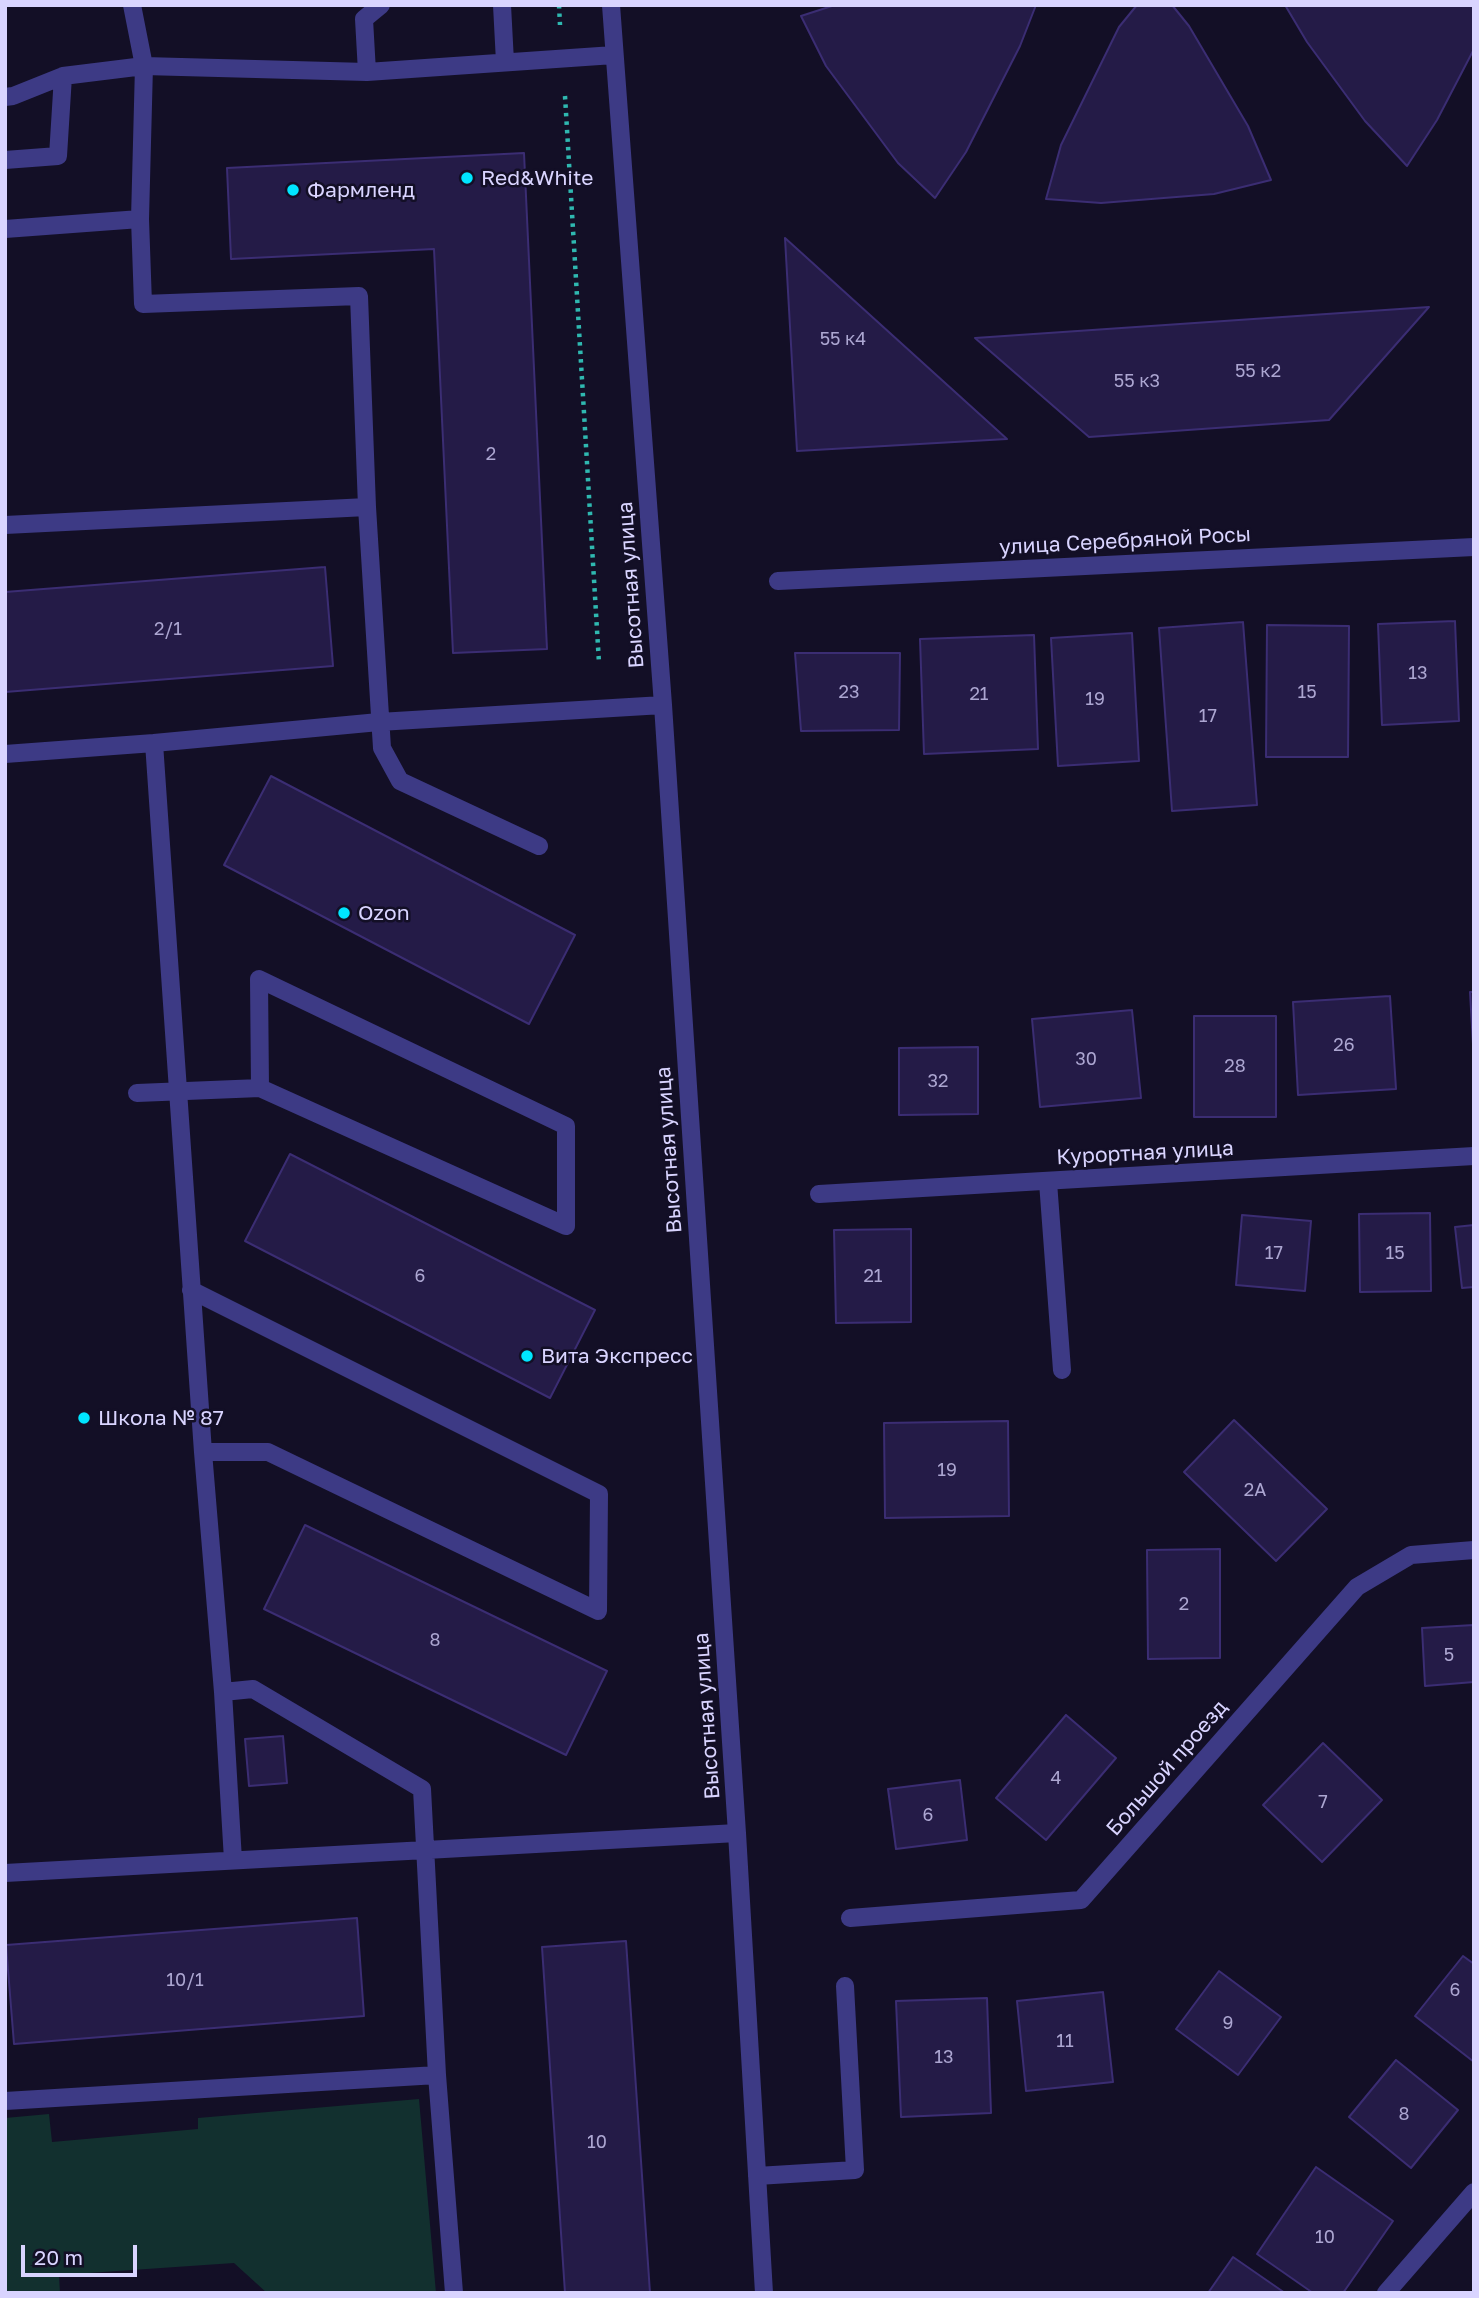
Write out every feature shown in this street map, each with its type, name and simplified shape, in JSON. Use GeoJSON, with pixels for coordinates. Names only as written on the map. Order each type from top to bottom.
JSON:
{"type":"FeatureCollection","features":[{"type":"Feature","properties":{"kind":"street"},"geometry":{"type":"LineString","coordinates":[[132,5],[144,66],[140,219],[143,304],[359,296],[367,507],[382,748],[400,781],[539,846]]}},
{"type":"Feature","properties":{"kind":"street"},"geometry":{"type":"LineString","coordinates":[[367,72],[364,19],[381,5]]}},
{"type":"Feature","properties":{"kind":"street"},"geometry":{"type":"LineString","coordinates":[[502,5],[505,62]]}},
{"type":"Feature","properties":{"kind":"street","name":"Высотная улица"},"geometry":{"type":"LineString","coordinates":[[611,5],[663,705],[737,1833],[764,2293]]}},
{"type":"Feature","properties":{"kind":"street"},"geometry":{"type":"LineString","coordinates":[[5,97],[63,76],[144,66],[367,72],[614,55]]}},
{"type":"Feature","properties":{"kind":"street"},"geometry":{"type":"LineString","coordinates":[[5,160],[58,156],[63,76]]}},
{"type":"Feature","properties":{"kind":"street"},"geometry":{"type":"LineString","coordinates":[[5,229],[140,219]]}},
{"type":"Feature","properties":{"kind":"street"},"geometry":{"type":"LineString","coordinates":[[5,525],[367,507]]}},
{"type":"Feature","properties":{"kind":"street","name":"улица Серебряной Росы"},"geometry":{"type":"LineString","coordinates":[[778,581],[1474,547]]}},
{"type":"Feature","properties":{"kind":"street"},"geometry":{"type":"LineString","coordinates":[[5,754],[379,722],[663,705]]}},
{"type":"Feature","properties":{"kind":"street"},"geometry":{"type":"LineString","coordinates":[[154,743],[233,1860]]}},
{"type":"Feature","properties":{"kind":"street"},"geometry":{"type":"LineString","coordinates":[[137,1093],[260,1088],[566,1226],[566,1126],[259,979],[260,1088]]}},
{"type":"Feature","properties":{"kind":"street","name":"Курортная улица"},"geometry":{"type":"LineString","coordinates":[[819,1194],[1474,1156]]}},
{"type":"Feature","properties":{"kind":"street"},"geometry":{"type":"LineString","coordinates":[[1048,1182],[1062,1370]]}},
{"type":"Feature","properties":{"kind":"street"},"geometry":{"type":"LineString","coordinates":[[191,1290],[598,1494],[598,1611],[268,1451],[203,1452]]}},
{"type":"Feature","properties":{"kind":"street","name":"Большой проезд"},"geometry":{"type":"LineString","coordinates":[[850,1918],[1081,1900],[1357,1587],[1411,1555],[1474,1550]]}},
{"type":"Feature","properties":{"kind":"street"},"geometry":{"type":"LineString","coordinates":[[223,1692],[253,1689],[422,1789],[437,2075],[454,2293]]}},
{"type":"Feature","properties":{"kind":"street"},"geometry":{"type":"LineString","coordinates":[[5,1873],[737,1833]]}},
{"type":"Feature","properties":{"kind":"street"},"geometry":{"type":"LineString","coordinates":[[757,2176],[855,2170],[845,1986]]}},
{"type":"Feature","properties":{"kind":"street"},"geometry":{"type":"LineString","coordinates":[[5,2101],[437,2075]]}},
{"type":"Feature","properties":{"kind":"street"},"geometry":{"type":"LineString","coordinates":[[1386,2293],[1474,2192]]}},
{"type":"Feature","properties":{"kind":"path"},"geometry":{"type":"LineString","coordinates":[[559,5],[560,25]]}},
{"type":"Feature","properties":{"kind":"path"},"geometry":{"type":"LineString","coordinates":[[565,96],[599,663]]}},
{"type":"Feature","properties":{"kind":"green space"},"geometry":{"type":"Polygon","coordinates":[[[419,2099],[436,2293],[267,2293],[234,2263],[59,2275],[60,2293],[5,2293],[5,2118],[49,2114],[52,2142],[198,2129],[198,2118],[419,2099]]]}},
{"type":"Feature","properties":{"kind":"building"},"geometry":{"type":"Polygon","coordinates":[[[835,5],[1036,5],[1020,46],[966,152],[935,198],[898,163],[826,66],[801,16],[835,5]]]}},
{"type":"Feature","properties":{"kind":"building"},"geometry":{"type":"Polygon","coordinates":[[[1137,5],[1172,5],[1189,26],[1248,126],[1271,180],[1214,194],[1101,203],[1046,199],[1061,145],[1119,27],[1137,5]]]}},
{"type":"Feature","properties":{"kind":"building"},"geometry":{"type":"Polygon","coordinates":[[[1285,5],[1474,5],[1474,49],[1437,120],[1407,166],[1365,121],[1307,42],[1285,5]]]}},
{"type":"Feature","properties":{"kind":"building"},"geometry":{"type":"Polygon","coordinates":[[[524,153],[547,649],[453,653],[434,249],[231,259],[227,168],[524,153]]]}},
{"type":"Feature","properties":{"kind":"building"},"geometry":{"type":"Polygon","coordinates":[[[785,238],[1007,439],[797,451],[785,238]]]}},
{"type":"Feature","properties":{"kind":"building"},"geometry":{"type":"Polygon","coordinates":[[[1429,307],[1329,420],[1089,437],[975,338],[1429,307]]]}},
{"type":"Feature","properties":{"kind":"building"},"geometry":{"type":"Polygon","coordinates":[[[325,567],[333,666],[5,692],[5,592],[325,567]]]}},
{"type":"Feature","properties":{"kind":"building"},"geometry":{"type":"Polygon","coordinates":[[[1455,621],[1459,721],[1382,725],[1378,624],[1455,621]]]}},
{"type":"Feature","properties":{"kind":"building"},"geometry":{"type":"Polygon","coordinates":[[[1243,622],[1257,805],[1172,811],[1159,628],[1243,622]]]}},
{"type":"Feature","properties":{"kind":"building"},"geometry":{"type":"Polygon","coordinates":[[[1267,625],[1349,626],[1348,757],[1266,757],[1267,625]]]}},
{"type":"Feature","properties":{"kind":"building"},"geometry":{"type":"Polygon","coordinates":[[[1132,633],[1139,761],[1058,766],[1051,638],[1132,633]]]}},
{"type":"Feature","properties":{"kind":"building"},"geometry":{"type":"Polygon","coordinates":[[[1034,635],[1038,749],[924,754],[920,639],[1034,635]]]}},
{"type":"Feature","properties":{"kind":"building"},"geometry":{"type":"Polygon","coordinates":[[[795,653],[900,653],[899,730],[801,731],[795,653]]]}},
{"type":"Feature","properties":{"kind":"building"},"geometry":{"type":"Polygon","coordinates":[[[271,776],[575,935],[529,1024],[224,865],[271,776]]]}},
{"type":"Feature","properties":{"kind":"building"},"geometry":{"type":"Polygon","coordinates":[[[1470,992],[1474,992],[1474,1062],[1470,992]]]}},
{"type":"Feature","properties":{"kind":"building"},"geometry":{"type":"Polygon","coordinates":[[[1390,996],[1396,1089],[1298,1095],[1293,1002],[1390,996]]]}},
{"type":"Feature","properties":{"kind":"building"},"geometry":{"type":"Polygon","coordinates":[[[1132,1010],[1141,1098],[1040,1107],[1032,1019],[1132,1010]]]}},
{"type":"Feature","properties":{"kind":"building"},"geometry":{"type":"Polygon","coordinates":[[[1194,1016],[1276,1016],[1276,1117],[1194,1117],[1194,1016]]]}},
{"type":"Feature","properties":{"kind":"building"},"geometry":{"type":"Polygon","coordinates":[[[978,1047],[978,1114],[899,1115],[899,1048],[978,1047]]]}},
{"type":"Feature","properties":{"kind":"building"},"geometry":{"type":"Polygon","coordinates":[[[290,1154],[595,1310],[550,1398],[245,1241],[290,1154]]]}},
{"type":"Feature","properties":{"kind":"building"},"geometry":{"type":"Polygon","coordinates":[[[1430,1213],[1431,1291],[1360,1292],[1359,1214],[1430,1213]]]}},
{"type":"Feature","properties":{"kind":"building"},"geometry":{"type":"Polygon","coordinates":[[[1242,1215],[1311,1221],[1305,1291],[1236,1285],[1242,1215]]]}},
{"type":"Feature","properties":{"kind":"building"},"geometry":{"type":"Polygon","coordinates":[[[1474,1225],[1474,1287],[1462,1288],[1455,1227],[1474,1225]]]}},
{"type":"Feature","properties":{"kind":"building"},"geometry":{"type":"Polygon","coordinates":[[[911,1229],[911,1322],[836,1323],[834,1230],[911,1229]]]}},
{"type":"Feature","properties":{"kind":"building"},"geometry":{"type":"Polygon","coordinates":[[[1234,1420],[1327,1509],[1276,1561],[1184,1472],[1234,1420]]]}},
{"type":"Feature","properties":{"kind":"building"},"geometry":{"type":"Polygon","coordinates":[[[1008,1421],[1009,1516],[885,1518],[884,1423],[1008,1421]]]}},
{"type":"Feature","properties":{"kind":"building"},"geometry":{"type":"Polygon","coordinates":[[[305,1525],[607,1671],[566,1755],[264,1609],[305,1525]]]}},
{"type":"Feature","properties":{"kind":"building"},"geometry":{"type":"Polygon","coordinates":[[[1220,1549],[1220,1658],[1148,1659],[1147,1550],[1220,1549]]]}},
{"type":"Feature","properties":{"kind":"building"},"geometry":{"type":"Polygon","coordinates":[[[1474,1625],[1474,1682],[1425,1686],[1422,1628],[1474,1625]]]}},
{"type":"Feature","properties":{"kind":"building"},"geometry":{"type":"Polygon","coordinates":[[[1066,1715],[1116,1758],[1046,1840],[996,1798],[1066,1715]]]}},
{"type":"Feature","properties":{"kind":"building"},"geometry":{"type":"Polygon","coordinates":[[[283,1736],[287,1783],[249,1786],[245,1739],[283,1736]]]}},
{"type":"Feature","properties":{"kind":"building"},"geometry":{"type":"Polygon","coordinates":[[[1323,1743],[1382,1800],[1322,1862],[1263,1805],[1323,1743]]]}},
{"type":"Feature","properties":{"kind":"building"},"geometry":{"type":"Polygon","coordinates":[[[960,1780],[967,1840],[896,1849],[888,1789],[960,1780]]]}},
{"type":"Feature","properties":{"kind":"building"},"geometry":{"type":"Polygon","coordinates":[[[357,1918],[364,2016],[14,2044],[6,1945],[357,1918]]]}},
{"type":"Feature","properties":{"kind":"building"},"geometry":{"type":"Polygon","coordinates":[[[626,1941],[650,2293],[565,2293],[542,1947],[626,1941]]]}},
{"type":"Feature","properties":{"kind":"building"},"geometry":{"type":"Polygon","coordinates":[[[1463,1956],[1474,1964],[1474,2062],[1415,2016],[1463,1956]]]}},
{"type":"Feature","properties":{"kind":"building"},"geometry":{"type":"Polygon","coordinates":[[[1219,1971],[1281,2017],[1238,2075],[1176,2029],[1219,1971]]]}},
{"type":"Feature","properties":{"kind":"building"},"geometry":{"type":"Polygon","coordinates":[[[1103,1992],[1113,2082],[1026,2091],[1017,2001],[1103,1992]]]}},
{"type":"Feature","properties":{"kind":"building"},"geometry":{"type":"Polygon","coordinates":[[[987,1998],[991,2113],[901,2117],[896,2001],[987,1998]]]}},
{"type":"Feature","properties":{"kind":"building"},"geometry":{"type":"Polygon","coordinates":[[[1396,2060],[1458,2110],[1411,2168],[1349,2117],[1396,2060]]]}},
{"type":"Feature","properties":{"kind":"building"},"geometry":{"type":"Polygon","coordinates":[[[1316,2167],[1393,2221],[1343,2293],[1313,2293],[1257,2254],[1316,2167]]]}},
{"type":"Feature","properties":{"kind":"building"},"geometry":{"type":"Polygon","coordinates":[[[1233,2257],[1285,2293],[1208,2293],[1233,2257]]]}},
{"type":"Feature","properties":{"kind":"place","name":"Red&White"},"geometry":{"type":"Point","coordinates":[467,178]}},
{"type":"Feature","properties":{"kind":"place","name":"Фармленд"},"geometry":{"type":"Point","coordinates":[293,190]}},
{"type":"Feature","properties":{"kind":"place","name":"Ozon"},"geometry":{"type":"Point","coordinates":[344,913]}},
{"type":"Feature","properties":{"kind":"place","name":"Вита Экспресс"},"geometry":{"type":"Point","coordinates":[527,1356]}},
{"type":"Feature","properties":{"kind":"place","name":"Школа № 87"},"geometry":{"type":"Point","coordinates":[84,1418]}}]}
